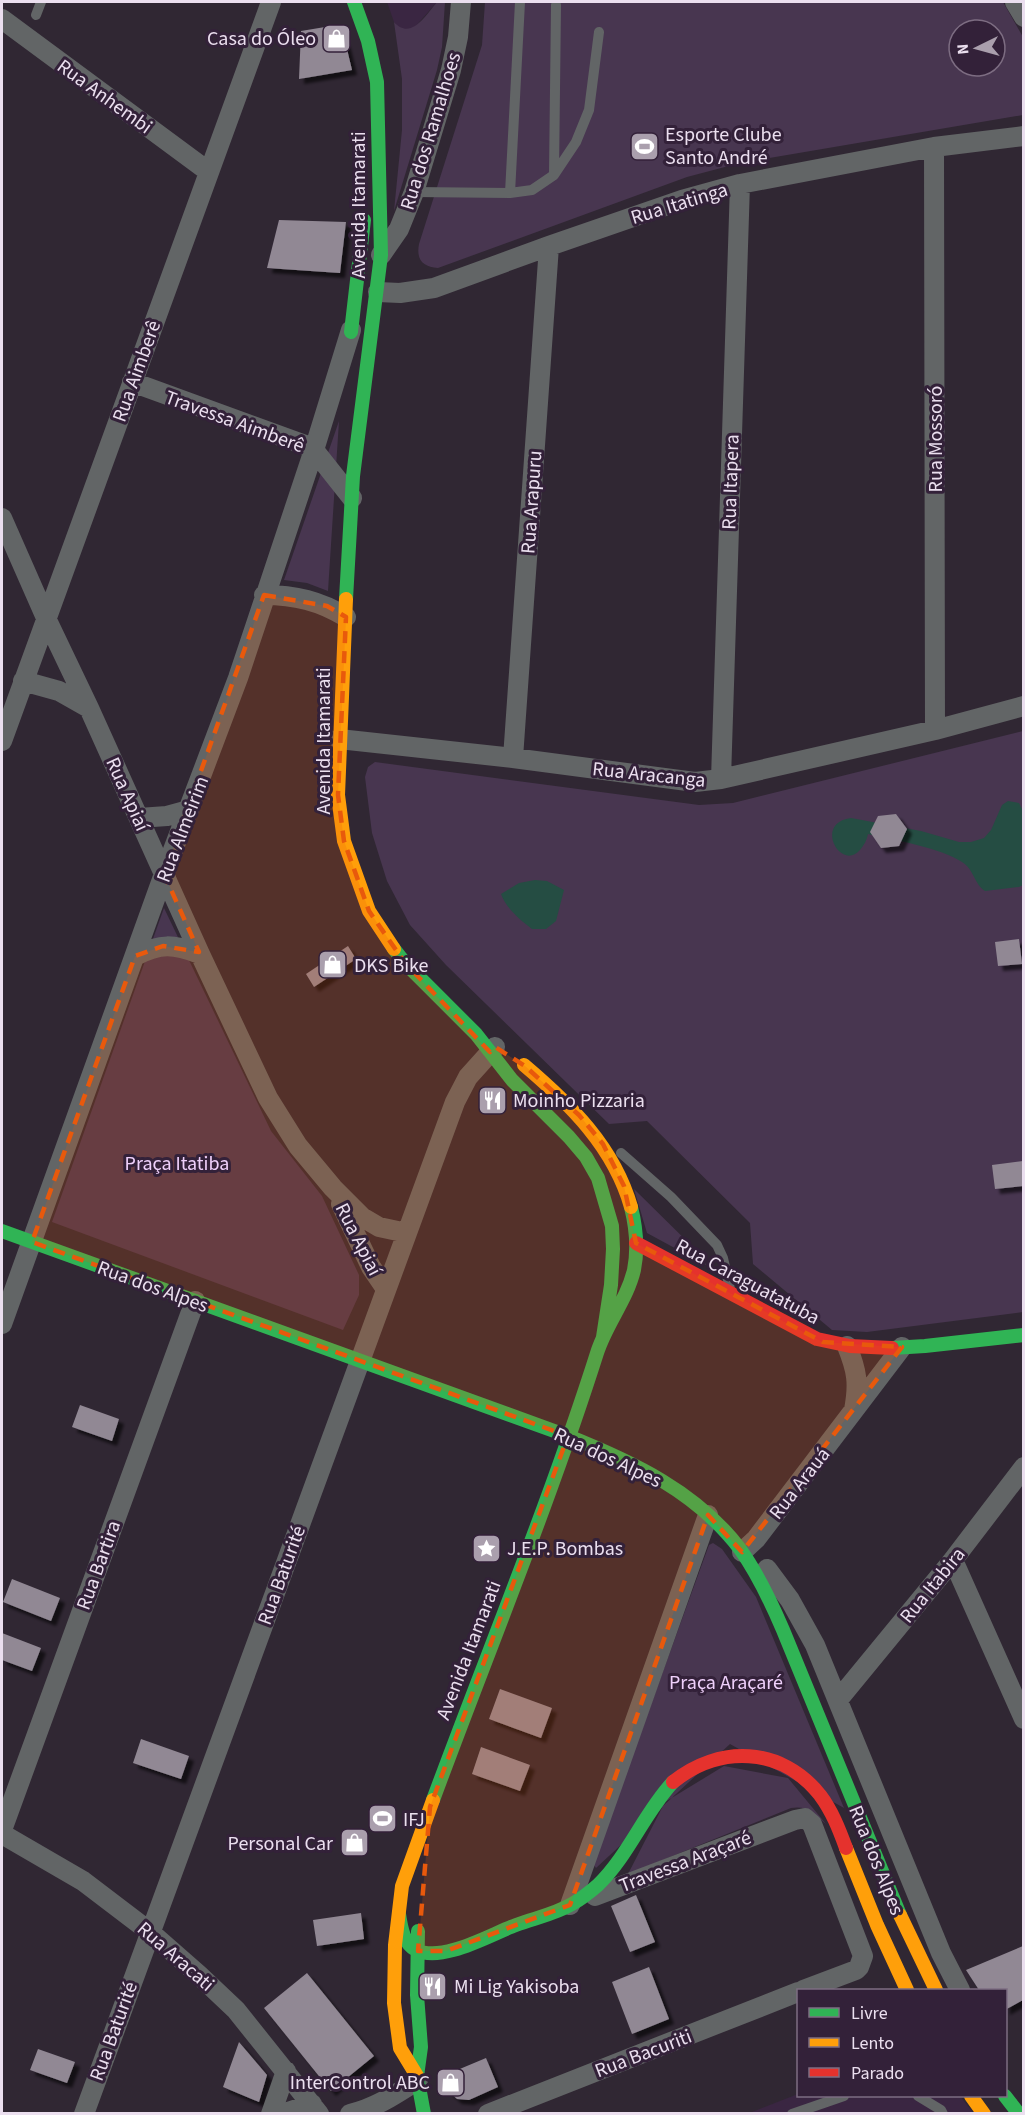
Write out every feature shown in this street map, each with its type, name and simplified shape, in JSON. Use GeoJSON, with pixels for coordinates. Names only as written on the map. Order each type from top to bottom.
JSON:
{"type":"FeatureCollection","features":[{"type":"Feature","properties":{"kind":"main road","name":"Avenida Itamarati"},"geometry":{"type":"LineString","coordinates":[[354,2],[362,18],[373,57],[377,82],[381,255],[353,476],[339,739],[338,795],[344,841],[369,911],[405,963],[493,1049],[525,1066],[558,1095],[579,1115],[603,1144],[624,1186],[633,1216],[636,1243],[635,1266],[628,1291],[603,1337],[402,1886],[393,1977],[395,2021],[400,2048],[418,2078]]}},
{"type":"Feature","properties":{"kind":"main road","name":"Avenida Itamarati"},"geometry":{"type":"LineString","coordinates":[[348,380],[351,330],[376,112]]}},
{"type":"Feature","properties":{"kind":"main road"},"geometry":{"type":"LineString","coordinates":[[366,208],[368,279],[378,292]]}},
{"type":"Feature","properties":{"kind":"main road","name":"Avenida Itamarati"},"geometry":{"type":"LineString","coordinates":[[348,404],[353,476]]}},
{"type":"Feature","properties":{"kind":"main road","name":"Avenida Itamarati"},"geometry":{"type":"LineString","coordinates":[[493,1049],[512,1080],[569,1137],[586,1157],[598,1178],[612,1226],[613,1249],[611,1285],[603,1337]]}},
{"type":"Feature","properties":{"kind":"main road"},"geometry":{"type":"LineString","coordinates":[[598,1178],[612,1198],[624,1233],[636,1243]]}},
{"type":"Feature","properties":{"kind":"main road","name":"Rua dos Alpes"},"geometry":{"type":"LineString","coordinates":[[2,1230],[568,1436],[653,1475],[695,1503],[745,1549],[782,1629],[900,1915],[936,1989]]}},
{"type":"Feature","properties":{"kind":"main road","name":"Rua Caraguatatuba"},"geometry":{"type":"LineString","coordinates":[[636,1243],[801,1332],[824,1342],[847,1346],[902,1347],[1023,1335]]}},
{"type":"Feature","properties":{"kind":"main road"},"geometry":{"type":"LineString","coordinates":[[570,1905],[598,1885],[610,1872],[635,1836],[654,1802],[666,1787],[682,1774],[700,1763],[723,1755],[763,1758],[802,1774],[825,1801],[834,1816],[877,1925],[907,1989]]}},
{"type":"Feature","properties":{"kind":"main road","name":"Avenida Itamarati"},"geometry":{"type":"LineString","coordinates":[[423,1870],[430,1807]]}},
{"type":"Feature","properties":{"kind":"main road","name":"Travessa Araçaré"},"geometry":{"type":"LineString","coordinates":[[418,1951],[446,1951],[570,1905]]}},
{"type":"Feature","properties":{"kind":"main road"},"geometry":{"type":"LineString","coordinates":[[398,1913],[403,1934],[409,1944],[418,1951]]}},
{"type":"Feature","properties":{"kind":"main road","name":"Avenida Itamarati"},"geometry":{"type":"LineString","coordinates":[[418,1921],[417,1995],[421,2047],[418,2078],[424,2114]]}},
{"type":"Feature","properties":{"kind":"main road"},"geometry":{"type":"LineString","coordinates":[[972,2097],[984,2114]]}},
{"type":"Feature","properties":{"kind":"main road"},"geometry":{"type":"LineString","coordinates":[[1006,2097],[1019,2114]]}},
{"type":"Feature","properties":{"kind":"street","name":"Rua Aimberê"},"geometry":{"type":"LineString","coordinates":[[2,741],[271,2]]}},
{"type":"Feature","properties":{"kind":"street","name":"Rua dos Ramalhoes"},"geometry":{"type":"LineString","coordinates":[[381,255],[399,230],[414,192],[451,70],[458,37],[461,2]]}},
{"type":"Feature","properties":{"kind":"street"},"geometry":{"type":"LineString","coordinates":[[1016,2],[1023,17]]}},
{"type":"Feature","properties":{"kind":"street","name":"Rua Anhembi"},"geometry":{"type":"LineString","coordinates":[[2,19],[208,172]]}},
{"type":"Feature","properties":{"kind":"street","name":"Rua Itatinga"},"geometry":{"type":"LineString","coordinates":[[378,292],[400,293],[434,288],[682,200],[740,184],[934,147],[1023,136]]}},
{"type":"Feature","properties":{"kind":"street","name":"Rua Mossoró"},"geometry":{"type":"LineString","coordinates":[[934,147],[936,729]]}},
{"type":"Feature","properties":{"kind":"street","name":"Rua Itapera"},"geometry":{"type":"LineString","coordinates":[[721,779],[740,184]]}},
{"type":"Feature","properties":{"kind":"street","name":"Rua Arapuru"},"geometry":{"type":"LineString","coordinates":[[513,758],[549,246]]}},
{"type":"Feature","properties":{"kind":"street","name":"Rua Almeirim"},"geometry":{"type":"LineString","coordinates":[[2,1324],[164,874],[238,678],[314,450],[351,330]]}},
{"type":"Feature","properties":{"kind":"street","name":"Travessa Aimberê"},"geometry":{"type":"LineString","coordinates":[[132,382],[314,450],[352,498]]}},
{"type":"Feature","properties":{"kind":"street","name":"Rua Apiaí"},"geometry":{"type":"LineString","coordinates":[[2,518],[268,1098],[298,1146],[333,1188],[362,1217],[387,1230],[407,1233]]}},
{"type":"Feature","properties":{"kind":"street"},"geometry":{"type":"LineString","coordinates":[[264,595],[304,599],[327,606],[346,617]]}},
{"type":"Feature","properties":{"kind":"street"},"geometry":{"type":"LineString","coordinates":[[23,681],[59,691],[89,708]]}},
{"type":"Feature","properties":{"kind":"street","name":"Rua Aracanga"},"geometry":{"type":"LineString","coordinates":[[339,739],[513,758],[695,782],[721,779],[936,729],[1023,706]]}},
{"type":"Feature","properties":{"kind":"street"},"geometry":{"type":"LineString","coordinates":[[139,818],[167,816],[189,810]]}},
{"type":"Feature","properties":{"kind":"street"},"geometry":{"type":"LineString","coordinates":[[135,956],[149,950],[173,945],[200,954]]}},
{"type":"Feature","properties":{"kind":"street","name":"Rua Baturité"},"geometry":{"type":"LineString","coordinates":[[84,2114],[455,1102],[468,1077],[493,1049]]}},
{"type":"Feature","properties":{"kind":"street","name":"Rua Apiaí"},"geometry":{"type":"LineString","coordinates":[[333,1188],[371,1267],[386,1289]]}},
{"type":"Feature","properties":{"kind":"street","name":"Rua Bartira"},"geometry":{"type":"LineString","coordinates":[[2,1832],[195,1301]]}},
{"type":"Feature","properties":{"kind":"street"},"geometry":{"type":"LineString","coordinates":[[847,1346],[858,1379],[854,1412]]}},
{"type":"Feature","properties":{"kind":"street","name":"Rua Arauá"},"geometry":{"type":"LineString","coordinates":[[745,1549],[854,1412],[902,1347]]}},
{"type":"Feature","properties":{"kind":"street","name":"Rua Itabira"},"geometry":{"type":"LineString","coordinates":[[838,1700],[953,1560],[1023,1467]]}},
{"type":"Feature","properties":{"kind":"street"},"geometry":{"type":"LineString","coordinates":[[570,1905],[708,1515]]}},
{"type":"Feature","properties":{"kind":"street","name":"Rua dos Alpes"},"geometry":{"type":"LineString","coordinates":[[745,1549],[790,1600],[802,1621],[838,1700],[941,1953],[959,1989]]}},
{"type":"Feature","properties":{"kind":"street"},"geometry":{"type":"LineString","coordinates":[[953,1560],[1023,1719]]}},
{"type":"Feature","properties":{"kind":"street","name":"Travessa Araçaré"},"geometry":{"type":"LineString","coordinates":[[570,1905],[805,1818],[812,1824],[862,1951],[862,1961],[856,1970],[806,1989]]}},
{"type":"Feature","properties":{"kind":"street","name":"Rua Aracati"},"geometry":{"type":"LineString","coordinates":[[2,1832],[83,1881],[150,1932],[236,2010],[316,2109]]}},
{"type":"Feature","properties":{"kind":"street","name":"Rua Bacuriti"},"geometry":{"type":"LineString","coordinates":[[488,2114],[797,1992]]}},
{"type":"Feature","properties":{"kind":"street"},"geometry":{"type":"LineString","coordinates":[[271,2114],[286,2071]]}},
{"type":"Feature","properties":{"kind":"street"},"geometry":{"type":"LineString","coordinates":[[350,2114],[382,2102],[418,2078]]}},
{"type":"Feature","properties":{"kind":"street"},"geometry":{"type":"LineString","coordinates":[[282,2114],[316,2109]]}},
{"type":"Feature","properties":{"kind":"lane"},"geometry":{"type":"LineString","coordinates":[[36,15],[41,2]]}},
{"type":"Feature","properties":{"kind":"lane"},"geometry":{"type":"LineString","coordinates":[[510,193],[520,2]]}},
{"type":"Feature","properties":{"kind":"lane"},"geometry":{"type":"LineString","coordinates":[[554,174],[556,5]]}},
{"type":"Feature","properties":{"kind":"lane"},"geometry":{"type":"LineString","coordinates":[[414,192],[510,193],[532,190],[554,174],[576,142],[589,110],[599,32]]}},
{"type":"Feature","properties":{"kind":"lane"},"geometry":{"type":"LineString","coordinates":[[603,1144],[624,1155],[671,1197],[717,1245],[723,1258],[731,1295]]}},
{"type":"Feature","properties":{"kind":"lane"},"geometry":{"type":"LineString","coordinates":[[792,2114],[841,2097]]}},
{"type":"Feature","properties":{"kind":"lane"},"geometry":{"type":"LineString","coordinates":[[920,2097],[941,2109],[943,2114]]}},
{"type":"Feature","properties":{"kind":"highlighted area"},"geometry":{"type":"Polygon","coordinates":[[[264,595],[327,606],[346,617],[338,795],[344,841],[369,911],[405,963],[490,1052],[495,1047],[525,1066],[579,1115],[603,1144],[624,1186],[636,1243],[823,1342],[902,1347],[742,1552],[708,1515],[570,1905],[446,1951],[418,1951],[430,1807],[568,1436],[32,1242],[135,956],[163,946],[199,952],[164,874],[264,595]]]}},
{"type":"Feature","properties":{"kind":"shaded area"},"geometry":{"type":"Polygon","coordinates":[[[387,2],[437,2],[414,28],[404,30],[394,22],[387,2]]]}},
{"type":"Feature","properties":{"kind":"shaded area"},"geometry":{"type":"Polygon","coordinates":[[[1008,801],[1019,803],[1023,811],[1023,885],[1019,887],[985,891],[966,865],[953,857],[917,845],[868,834],[860,850],[853,855],[845,855],[834,844],[832,836],[834,828],[840,822],[851,818],[921,831],[959,842],[971,842],[984,838],[991,830],[1002,805],[1008,801]]]}},
{"type":"Feature","properties":{"kind":"shaded area"},"geometry":{"type":"Polygon","coordinates":[[[535,880],[547,881],[564,890],[556,921],[546,929],[532,929],[510,909],[501,894],[519,883],[535,880]]]}},
{"type":"Feature","properties":{"kind":"shaded area"},"geometry":{"type":"Polygon","coordinates":[[[797,2094],[797,2097],[961,2097],[974,2114],[747,2114],[797,2094]]]}},
{"type":"Feature","properties":{"kind":"green space"},"geometry":{"type":"Polygon","coordinates":[[[437,2],[445,2],[442,47],[394,211],[402,130],[402,79],[394,22],[406,29],[412,27],[423,19],[437,2]]]}},
{"type":"Feature","properties":{"kind":"green space","name":"Esporte Clube Santo André"},"geometry":{"type":"Polygon","coordinates":[[[485,2],[1003,2],[1023,37],[1023,115],[740,163],[687,177],[438,268],[422,262],[418,250],[482,45],[485,2]]]}},
{"type":"Feature","properties":{"kind":"green space"},"geometry":{"type":"Polygon","coordinates":[[[339,421],[328,591],[307,583],[284,580],[339,421]]]}},
{"type":"Feature","properties":{"kind":"green space"},"geometry":{"type":"Polygon","coordinates":[[[1023,731],[1023,1312],[867,1332],[832,1330],[753,1264],[750,1223],[647,1121],[609,1124],[446,965],[410,925],[387,881],[372,833],[365,777],[368,767],[375,762],[699,805],[733,803],[1023,731]]]}},
{"type":"Feature","properties":{"kind":"green space","name":"Praça Itatiba"},"geometry":{"type":"Polygon","coordinates":[[[164,908],[271,1131],[322,1196],[359,1275],[359,1295],[343,1330],[52,1222],[164,908]]]}},
{"type":"Feature","properties":{"kind":"green space"},"geometry":{"type":"Polygon","coordinates":[[[634,1189],[702,1256],[706,1265],[647,1233],[634,1189]]]}},
{"type":"Feature","properties":{"kind":"green space","name":"Praça Araçaré"},"geometry":{"type":"Polygon","coordinates":[[[713,1543],[722,1549],[756,1597],[844,1808],[730,1744],[596,1868],[593,1864],[709,1545],[713,1543]]]}},
{"type":"Feature","properties":{"kind":"green space"},"geometry":{"type":"Polygon","coordinates":[[[724,1766],[788,1778],[826,1824],[806,1809],[791,1808],[628,1874],[665,1802],[724,1766]]]}},
{"type":"Feature","properties":{"kind":"building"},"geometry":{"type":"Polygon","coordinates":[[[337,25],[346,45],[352,70],[299,79],[301,31],[337,25]]]}},
{"type":"Feature","properties":{"kind":"building"},"geometry":{"type":"Polygon","coordinates":[[[279,220],[346,222],[340,273],[267,268],[279,220]]]}},
{"type":"Feature","properties":{"kind":"building"},"geometry":{"type":"Polygon","coordinates":[[[896,814],[907,829],[899,846],[881,848],[870,832],[878,816],[896,814]]]}},
{"type":"Feature","properties":{"kind":"building"},"geometry":{"type":"Polygon","coordinates":[[[1019,939],[1022,964],[998,966],[995,942],[1019,939]]]}},
{"type":"Feature","properties":{"kind":"building","name":"DKS Bike"},"geometry":{"type":"Polygon","coordinates":[[[348,946],[356,959],[314,987],[306,974],[348,946]]]}},
{"type":"Feature","properties":{"kind":"building"},"geometry":{"type":"Polygon","coordinates":[[[1023,1161],[1023,1186],[995,1189],[992,1165],[1023,1161]]]}},
{"type":"Feature","properties":{"kind":"building"},"geometry":{"type":"Polygon","coordinates":[[[80,1405],[119,1419],[112,1441],[72,1427],[80,1405]]]}},
{"type":"Feature","properties":{"kind":"building"},"geometry":{"type":"Polygon","coordinates":[[[12,1579],[60,1598],[51,1621],[3,1602],[12,1579]]]}},
{"type":"Feature","properties":{"kind":"building"},"geometry":{"type":"Polygon","coordinates":[[[2,1633],[41,1648],[32,1671],[2,1660],[2,1633]]]}},
{"type":"Feature","properties":{"kind":"building"},"geometry":{"type":"Polygon","coordinates":[[[500,1689],[552,1708],[541,1738],[489,1719],[500,1689]]]}},
{"type":"Feature","properties":{"kind":"building"},"geometry":{"type":"Polygon","coordinates":[[[141,1739],[189,1756],[181,1779],[133,1763],[141,1739]]]}},
{"type":"Feature","properties":{"kind":"building"},"geometry":{"type":"Polygon","coordinates":[[[481,1747],[530,1765],[520,1791],[472,1774],[481,1747]]]}},
{"type":"Feature","properties":{"kind":"building"},"geometry":{"type":"Polygon","coordinates":[[[636,1895],[655,1942],[630,1952],[611,1906],[636,1895]]]}},
{"type":"Feature","properties":{"kind":"building"},"geometry":{"type":"Polygon","coordinates":[[[361,1913],[364,1939],[317,1946],[313,1920],[361,1913]]]}},
{"type":"Feature","properties":{"kind":"building"},"geometry":{"type":"Polygon","coordinates":[[[1023,1946],[1023,2000],[1007,2009],[1007,1989],[978,1989],[966,1970],[1023,1946]]]}},
{"type":"Feature","properties":{"kind":"building"},"geometry":{"type":"Polygon","coordinates":[[[649,1967],[669,2019],[632,2034],[612,1982],[649,1967]]]}},
{"type":"Feature","properties":{"kind":"building"},"geometry":{"type":"Polygon","coordinates":[[[307,1973],[374,2056],[331,2091],[264,2008],[307,1973]]]}},
{"type":"Feature","properties":{"kind":"building"},"geometry":{"type":"Polygon","coordinates":[[[239,2042],[267,2075],[259,2102],[223,2087],[239,2042]]]}},
{"type":"Feature","properties":{"kind":"building"},"geometry":{"type":"Polygon","coordinates":[[[38,2049],[75,2062],[67,2083],[30,2070],[38,2049]]]}},
{"type":"Feature","properties":{"kind":"building"},"geometry":{"type":"Polygon","coordinates":[[[486,2058],[498,2087],[469,2100],[457,2099],[446,2089],[443,2076],[486,2058]]]}},
{"type":"Feature","properties":{"kind":"traffic: fast"},"geometry":{"type":"LineString","coordinates":[[346,599],[353,476],[381,255],[377,82],[368,41],[354,2]]}},
{"type":"Feature","properties":{"kind":"traffic: fast"},"geometry":{"type":"LineString","coordinates":[[351,332],[364,220]]}},
{"type":"Feature","properties":{"kind":"traffic: fast"},"geometry":{"type":"LineString","coordinates":[[394,949],[405,963],[476,1034],[512,1080],[569,1137],[586,1157],[598,1178],[612,1226],[613,1249],[611,1285],[603,1337]]}},
{"type":"Feature","properties":{"kind":"traffic: fast"},"geometry":{"type":"LineString","coordinates":[[433,1800],[539,1522],[601,1342],[631,1281],[636,1247],[631,1207]]}},
{"type":"Feature","properties":{"kind":"traffic: fast"},"geometry":{"type":"LineString","coordinates":[[2,1231],[568,1436]]}},
{"type":"Feature","properties":{"kind":"traffic: fast"},"geometry":{"type":"LineString","coordinates":[[892,1348],[1024,1335]]}},
{"type":"Feature","properties":{"kind":"traffic: fast"},"geometry":{"type":"LineString","coordinates":[[568,1436],[640,1468],[684,1495],[723,1529],[747,1559],[769,1599],[900,1915]]}},
{"type":"Feature","properties":{"kind":"traffic: fast"},"geometry":{"type":"LineString","coordinates":[[399,1914],[403,1934],[412,1947],[427,1953],[440,1953],[467,1946],[565,1907],[589,1893],[609,1873],[653,1807],[673,1782]]}},
{"type":"Feature","properties":{"kind":"traffic: fast"},"geometry":{"type":"LineString","coordinates":[[418,1931],[417,1995],[421,2047],[417,2076],[424,2114]]}},
{"type":"Feature","properties":{"kind":"traffic: fast"},"geometry":{"type":"LineString","coordinates":[[1006,2097],[1019,2114]]}},
{"type":"Feature","properties":{"kind":"traffic: slow"},"geometry":{"type":"LineString","coordinates":[[346,599],[338,795],[344,841],[369,911],[394,949]]}},
{"type":"Feature","properties":{"kind":"traffic: slow"},"geometry":{"type":"LineString","coordinates":[[524,1065],[574,1111],[602,1146],[614,1165],[631,1207]]}},
{"type":"Feature","properties":{"kind":"traffic: slow"},"geometry":{"type":"LineString","coordinates":[[417,2076],[400,2048],[394,2003],[395,1945],[402,1886],[433,1800]]}},
{"type":"Feature","properties":{"kind":"traffic: slow"},"geometry":{"type":"LineString","coordinates":[[846,1848],[877,1925],[907,1989]]}},
{"type":"Feature","properties":{"kind":"traffic: slow"},"geometry":{"type":"LineString","coordinates":[[900,1915],[936,1989]]}},
{"type":"Feature","properties":{"kind":"traffic: slow"},"geometry":{"type":"LineString","coordinates":[[972,2097],[984,2114]]}},
{"type":"Feature","properties":{"kind":"traffic: jam"},"geometry":{"type":"LineString","coordinates":[[636,1243],[817,1339],[850,1346],[892,1348]]}},
{"type":"Feature","properties":{"kind":"traffic: jam"},"geometry":{"type":"LineString","coordinates":[[673,1782],[691,1770],[729,1757],[749,1756],[787,1767],[804,1779],[820,1795],[832,1814],[846,1848]]}},
{"type":"Feature","properties":{"kind":"place","name":"Casa do Óleo"},"geometry":{"type":"Point","coordinates":[337,38]}},
{"type":"Feature","properties":{"kind":"place","name":"Esporte Clube Santo André"},"geometry":{"type":"Point","coordinates":[644,146]}},
{"type":"Feature","properties":{"kind":"place","name":"DKS Bike"},"geometry":{"type":"Point","coordinates":[333,965]}},
{"type":"Feature","properties":{"kind":"place","name":"Moinho Pizzaria"},"geometry":{"type":"Point","coordinates":[492,1100]}},
{"type":"Feature","properties":{"kind":"place","name":"J.E.P. Bombas"},"geometry":{"type":"Point","coordinates":[486,1548]}},
{"type":"Feature","properties":{"kind":"place","name":"IFJ"},"geometry":{"type":"Point","coordinates":[382,1819]}},
{"type":"Feature","properties":{"kind":"place","name":"Personal Car"},"geometry":{"type":"Point","coordinates":[354,1843]}},
{"type":"Feature","properties":{"kind":"place","name":"Mi Lig Yakisoba"},"geometry":{"type":"Point","coordinates":[433,1986]}},
{"type":"Feature","properties":{"kind":"place","name":"InterControl ABC"},"geometry":{"type":"Point","coordinates":[451,2082]}}]}
